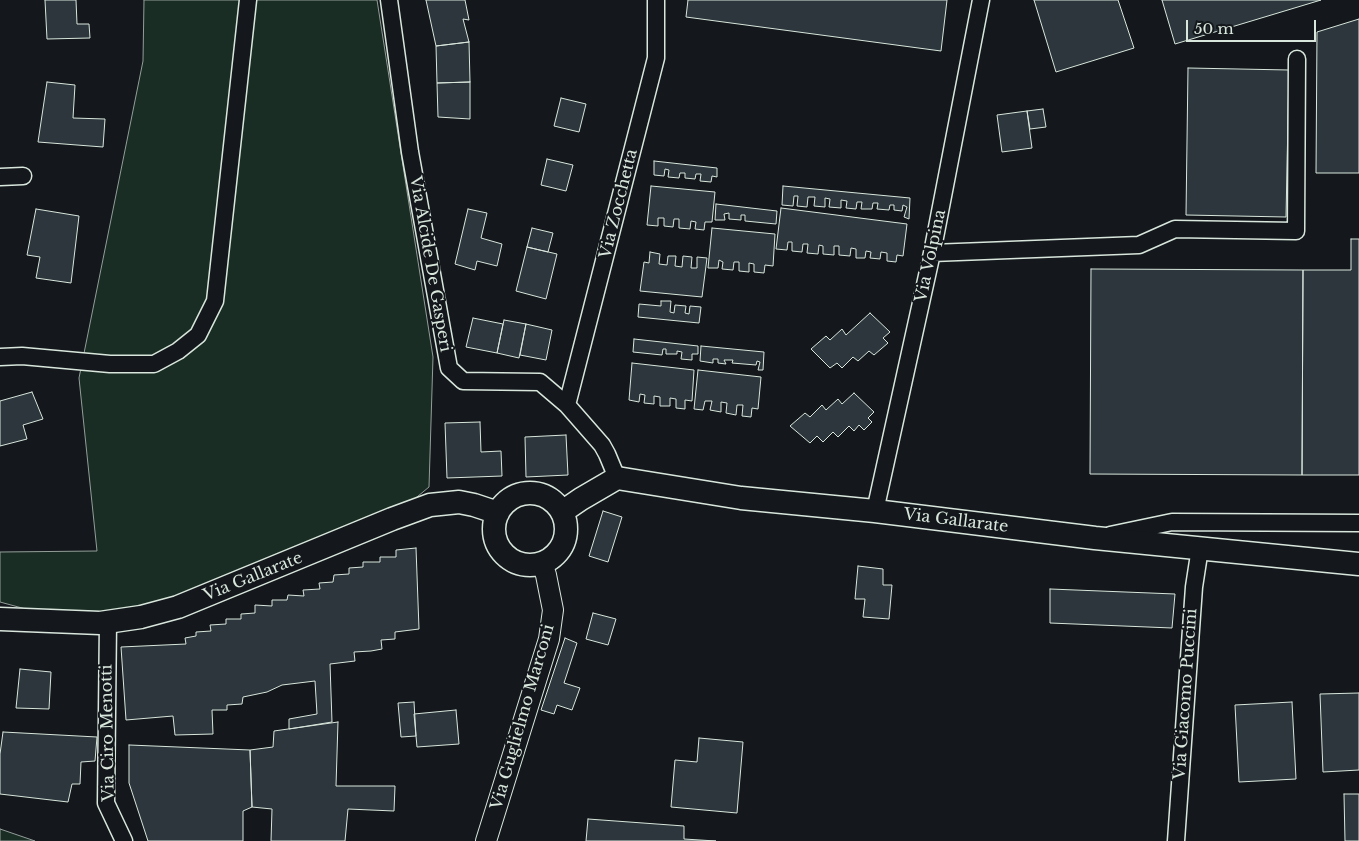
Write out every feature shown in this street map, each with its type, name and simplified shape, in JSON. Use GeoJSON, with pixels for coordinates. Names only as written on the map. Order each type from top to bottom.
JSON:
{"type":"FeatureCollection","features":[{"type":"Feature","properties":{"kind":"main road","name":"Via Gallarate"},"geometry":{"type":"LineString","coordinates":[[617,478],[741,498],[875,511],[1095,538],[1359,564]]}},
{"type":"Feature","properties":{"kind":"main road"},"geometry":{"type":"LineString","coordinates":[[562,512],[617,478]]}},
{"type":"Feature","properties":{"kind":"main road"},"geometry":{"type":"LineString","coordinates":[[524,493],[546,496],[562,512],[566,522],[564,542],[551,559],[542,564],[531,566],[511,560],[497,544],[494,534],[494,523],[504,504],[513,497],[524,493]]}},
{"type":"Feature","properties":{"kind":"main road","name":"Via Gallarate"},"geometry":{"type":"LineString","coordinates":[[0,619],[100,623],[141,617],[178,607],[430,505],[459,502],[498,513]]}},
{"type":"Feature","properties":{"kind":"street"},"geometry":{"type":"LineString","coordinates":[[0,357],[22,356],[110,364],[154,364],[178,352],[198,335],[215,301],[248,0]]}},
{"type":"Feature","properties":{"kind":"street","name":"Via Alcide De Gasperi"},"geometry":{"type":"LineString","coordinates":[[389,0],[410,152],[449,368],[463,380],[540,382],[567,406],[602,445],[617,478]]}},
{"type":"Feature","properties":{"kind":"street","name":"Via Zocchetta"},"geometry":{"type":"LineString","coordinates":[[567,406],[656,58],[656,0]]}},
{"type":"Feature","properties":{"kind":"street","name":"Via Volpina"},"geometry":{"type":"LineString","coordinates":[[875,511],[932,253],[981,0]]}},
{"type":"Feature","properties":{"kind":"street"},"geometry":{"type":"LineString","coordinates":[[932,253],[1139,245],[1175,228],[1296,231],[1297,58]]}},
{"type":"Feature","properties":{"kind":"street"},"geometry":{"type":"LineString","coordinates":[[0,177],[23,176]]}},
{"type":"Feature","properties":{"kind":"street"},"geometry":{"type":"LineString","coordinates":[[1095,538],[1172,522],[1359,524]]}},
{"type":"Feature","properties":{"kind":"street","name":"Via Giacomo Puccini"},"geometry":{"type":"LineString","coordinates":[[1176,841],[1194,587],[1200,548]]}},
{"type":"Feature","properties":{"kind":"street","name":"Via Guglielmo Marconi"},"geometry":{"type":"LineString","coordinates":[[486,841],[549,639],[553,610],[542,564]]}},
{"type":"Feature","properties":{"kind":"street","name":"Via Ciro Menotti"},"geometry":{"type":"LineString","coordinates":[[108,622],[106,803],[124,841]]}},
{"type":"Feature","properties":{"kind":"green space"},"geometry":{"type":"Polygon","coordinates":[[[144,0],[377,0],[433,357],[429,487],[406,506],[172,600],[101,617],[55,617],[0,602],[0,552],[97,551],[79,378],[143,61],[144,0]]]}},
{"type":"Feature","properties":{"kind":"green space"},"geometry":{"type":"Polygon","coordinates":[[[0,829],[35,841],[0,841],[0,829]]]}},
{"type":"Feature","properties":{"kind":"building"},"geometry":{"type":"Polygon","coordinates":[[[45,0],[76,0],[77,24],[89,24],[90,38],[47,39],[45,0]]]}},
{"type":"Feature","properties":{"kind":"building"},"geometry":{"type":"Polygon","coordinates":[[[426,0],[465,0],[469,20],[463,19],[469,42],[436,46],[426,0]]]}},
{"type":"Feature","properties":{"kind":"building"},"geometry":{"type":"Polygon","coordinates":[[[688,0],[947,0],[941,51],[686,17],[688,0]]]}},
{"type":"Feature","properties":{"kind":"building"},"geometry":{"type":"Polygon","coordinates":[[[1034,0],[1118,0],[1134,48],[1056,72],[1034,0]]]}},
{"type":"Feature","properties":{"kind":"building"},"geometry":{"type":"Polygon","coordinates":[[[1162,0],[1321,0],[1175,44],[1162,0]]]}},
{"type":"Feature","properties":{"kind":"building"},"geometry":{"type":"Polygon","coordinates":[[[1359,19],[1359,173],[1316,173],[1317,32],[1359,19]]]}},
{"type":"Feature","properties":{"kind":"building"},"geometry":{"type":"Polygon","coordinates":[[[469,42],[470,82],[437,83],[436,46],[469,42]]]}},
{"type":"Feature","properties":{"kind":"building"},"geometry":{"type":"Polygon","coordinates":[[[1188,68],[1289,70],[1286,217],[1186,215],[1188,68]]]}},
{"type":"Feature","properties":{"kind":"building"},"geometry":{"type":"Polygon","coordinates":[[[47,82],[75,85],[73,118],[105,119],[103,147],[38,142],[47,82]]]}},
{"type":"Feature","properties":{"kind":"building"},"geometry":{"type":"Polygon","coordinates":[[[470,82],[470,119],[438,117],[437,83],[470,82]]]}},
{"type":"Feature","properties":{"kind":"building"},"geometry":{"type":"Polygon","coordinates":[[[561,98],[586,104],[579,132],[554,126],[561,98]]]}},
{"type":"Feature","properties":{"kind":"building"},"geometry":{"type":"Polygon","coordinates":[[[1043,109],[1046,127],[1030,129],[1027,111],[1043,109]]]}},
{"type":"Feature","properties":{"kind":"building"},"geometry":{"type":"Polygon","coordinates":[[[1027,111],[1032,148],[1002,152],[997,115],[1027,111]]]}},
{"type":"Feature","properties":{"kind":"building"},"geometry":{"type":"Polygon","coordinates":[[[547,159],[573,165],[566,191],[541,185],[547,159]]]}},
{"type":"Feature","properties":{"kind":"building"},"geometry":{"type":"Polygon","coordinates":[[[654,161],[717,168],[717,177],[712,176],[711,182],[700,181],[701,174],[696,174],[695,179],[685,178],[685,173],[680,173],[679,178],[668,177],[669,170],[665,169],[664,176],[654,175],[654,161]]]}},
{"type":"Feature","properties":{"kind":"building"},"geometry":{"type":"Polygon","coordinates":[[[651,186],[715,192],[712,222],[705,222],[704,230],[695,229],[696,222],[691,221],[690,229],[679,228],[679,219],[674,219],[673,227],[664,226],[664,218],[658,218],[658,226],[647,225],[651,186]]]}},
{"type":"Feature","properties":{"kind":"building"},"geometry":{"type":"Polygon","coordinates":[[[783,186],[910,198],[909,219],[904,217],[907,207],[903,205],[902,211],[894,210],[894,205],[890,205],[889,210],[877,209],[878,203],[873,203],[872,209],[861,209],[862,202],[857,202],[856,209],[846,208],[847,201],[841,200],[841,208],[829,207],[830,199],[825,198],[825,207],[814,206],[815,197],[808,197],[807,207],[797,206],[798,196],[794,196],[793,206],[782,205],[783,186]]]}},
{"type":"Feature","properties":{"kind":"building"},"geometry":{"type":"Polygon","coordinates":[[[716,204],[777,211],[776,224],[745,221],[745,215],[741,215],[741,220],[729,219],[729,213],[724,214],[725,220],[715,220],[716,204]]]}},
{"type":"Feature","properties":{"kind":"building"},"geometry":{"type":"Polygon","coordinates":[[[781,208],[907,224],[903,256],[897,255],[896,262],[887,261],[887,253],[881,252],[880,259],[870,258],[871,252],[866,251],[865,258],[856,258],[856,249],[851,248],[850,256],[839,255],[839,246],[834,246],[834,255],[823,254],[823,246],[819,245],[818,254],[807,253],[808,244],[803,244],[802,252],[792,251],[792,242],[788,242],[787,250],[776,249],[781,208]]]}},
{"type":"Feature","properties":{"kind":"building"},"geometry":{"type":"Polygon","coordinates":[[[36,209],[79,216],[71,283],[36,278],[40,257],[27,255],[36,209]]]}},
{"type":"Feature","properties":{"kind":"building"},"geometry":{"type":"Polygon","coordinates":[[[468,209],[487,213],[481,238],[502,244],[497,266],[477,261],[475,270],[455,264],[468,209]]]}},
{"type":"Feature","properties":{"kind":"building"},"geometry":{"type":"Polygon","coordinates":[[[532,228],[553,233],[548,252],[527,247],[532,228]]]}},
{"type":"Feature","properties":{"kind":"building"},"geometry":{"type":"Polygon","coordinates":[[[712,228],[775,234],[773,266],[765,265],[764,273],[754,272],[754,264],[749,263],[749,272],[739,271],[739,262],[734,262],[733,270],[722,269],[723,262],[719,260],[718,268],[708,268],[712,228]]]}},
{"type":"Feature","properties":{"kind":"building"},"geometry":{"type":"Polygon","coordinates":[[[1351,239],[1359,239],[1359,475],[1302,475],[1303,270],[1351,270],[1351,239]]]}},
{"type":"Feature","properties":{"kind":"building"},"geometry":{"type":"Polygon","coordinates":[[[527,247],[557,254],[546,299],[516,291],[527,247]]]}},
{"type":"Feature","properties":{"kind":"building"},"geometry":{"type":"Polygon","coordinates":[[[650,252],[660,254],[659,264],[667,265],[668,256],[676,256],[675,266],[682,267],[683,256],[692,257],[691,268],[697,268],[697,257],[707,258],[702,297],[640,291],[644,262],[649,263],[650,252]]]}},
{"type":"Feature","properties":{"kind":"building"},"geometry":{"type":"Polygon","coordinates":[[[1091,269],[1303,270],[1302,475],[1090,474],[1091,269]]]}},
{"type":"Feature","properties":{"kind":"building"},"geometry":{"type":"Polygon","coordinates":[[[661,301],[671,301],[670,312],[674,313],[675,305],[686,306],[685,313],[689,314],[690,306],[701,307],[699,323],[638,317],[639,304],[661,306],[661,301]]]}},
{"type":"Feature","properties":{"kind":"building"},"geometry":{"type":"Polygon","coordinates":[[[870,313],[890,332],[883,338],[888,343],[874,355],[869,351],[858,361],[853,357],[842,368],[837,363],[830,368],[811,349],[826,336],[830,340],[842,329],[846,335],[870,313]]]}},
{"type":"Feature","properties":{"kind":"building"},"geometry":{"type":"Polygon","coordinates":[[[473,318],[503,324],[497,353],[466,347],[473,318]]]}},
{"type":"Feature","properties":{"kind":"building"},"geometry":{"type":"Polygon","coordinates":[[[504,320],[526,324],[519,358],[497,353],[504,320]]]}},
{"type":"Feature","properties":{"kind":"building"},"geometry":{"type":"Polygon","coordinates":[[[526,324],[552,330],[546,360],[520,355],[526,324]]]}},
{"type":"Feature","properties":{"kind":"building"},"geometry":{"type":"Polygon","coordinates":[[[634,339],[698,346],[698,354],[692,354],[692,360],[681,359],[682,352],[677,351],[677,354],[666,354],[666,349],[663,349],[662,355],[633,352],[634,339]]]}},
{"type":"Feature","properties":{"kind":"building"},"geometry":{"type":"Polygon","coordinates":[[[701,346],[764,352],[763,370],[758,370],[760,362],[757,361],[756,365],[732,363],[733,360],[724,360],[726,364],[718,363],[718,359],[713,359],[713,363],[700,361],[701,346]]]}},
{"type":"Feature","properties":{"kind":"building"},"geometry":{"type":"Polygon","coordinates":[[[632,363],[694,370],[692,401],[685,400],[685,409],[676,408],[676,399],[670,398],[670,406],[660,406],[660,397],[654,396],[654,404],[644,403],[645,395],[640,394],[639,402],[629,400],[632,363]]]}},
{"type":"Feature","properties":{"kind":"building"},"geometry":{"type":"Polygon","coordinates":[[[698,370],[761,377],[758,409],[752,408],[751,417],[742,416],[743,405],[737,405],[736,415],[726,413],[727,403],[721,402],[721,412],[710,410],[712,401],[705,401],[703,410],[694,409],[698,370]]]}},
{"type":"Feature","properties":{"kind":"building"},"geometry":{"type":"Polygon","coordinates":[[[32,392],[43,419],[23,425],[27,439],[0,446],[0,401],[32,392]]]}},
{"type":"Feature","properties":{"kind":"building"},"geometry":{"type":"Polygon","coordinates":[[[854,393],[874,412],[868,418],[872,422],[864,430],[859,425],[854,431],[849,426],[838,437],[833,432],[823,442],[817,436],[810,443],[790,426],[805,413],[810,417],[822,405],[826,410],[838,399],[842,404],[854,393]]]}},
{"type":"Feature","properties":{"kind":"building"},"geometry":{"type":"Polygon","coordinates":[[[480,422],[481,452],[501,451],[502,476],[447,478],[445,423],[480,422]]]}},
{"type":"Feature","properties":{"kind":"building"},"geometry":{"type":"Polygon","coordinates":[[[566,435],[568,475],[526,477],[525,437],[566,435]]]}},
{"type":"Feature","properties":{"kind":"building"},"geometry":{"type":"Polygon","coordinates":[[[603,511],[622,517],[608,562],[589,556],[603,511]]]}},
{"type":"Feature","properties":{"kind":"building"},"geometry":{"type":"Polygon","coordinates":[[[416,548],[419,629],[395,632],[395,639],[381,640],[382,649],[354,652],[355,661],[330,664],[332,722],[289,729],[289,719],[317,714],[315,681],[282,685],[267,692],[243,697],[242,704],[227,705],[227,710],[212,710],[213,734],[175,735],[173,716],[126,720],[121,647],[186,644],[185,638],[196,636],[196,632],[211,631],[210,625],[226,624],[226,619],[241,619],[241,614],[255,613],[255,605],[272,606],[272,600],[287,600],[288,595],[304,596],[303,590],[320,589],[319,583],[333,582],[334,575],[349,574],[349,568],[363,567],[363,562],[380,562],[380,557],[396,557],[396,550],[416,548]]]}},
{"type":"Feature","properties":{"kind":"building"},"geometry":{"type":"Polygon","coordinates":[[[858,566],[883,569],[883,585],[892,585],[889,619],[863,617],[865,599],[855,599],[858,566]]]}},
{"type":"Feature","properties":{"kind":"building"},"geometry":{"type":"Polygon","coordinates":[[[1050,589],[1175,594],[1172,628],[1050,623],[1050,589]]]}},
{"type":"Feature","properties":{"kind":"building"},"geometry":{"type":"Polygon","coordinates":[[[593,613],[616,619],[608,645],[586,639],[593,613]]]}},
{"type":"Feature","properties":{"kind":"building"},"geometry":{"type":"Polygon","coordinates":[[[565,638],[577,643],[564,683],[580,688],[572,710],[557,705],[554,714],[541,710],[565,638]]]}},
{"type":"Feature","properties":{"kind":"building"},"geometry":{"type":"Polygon","coordinates":[[[20,669],[51,672],[49,709],[16,708],[20,669]]]}},
{"type":"Feature","properties":{"kind":"building"},"geometry":{"type":"Polygon","coordinates":[[[1359,693],[1359,770],[1323,772],[1320,694],[1359,693]]]}},
{"type":"Feature","properties":{"kind":"building"},"geometry":{"type":"Polygon","coordinates":[[[414,702],[416,736],[401,737],[398,703],[414,702]]]}},
{"type":"Feature","properties":{"kind":"building"},"geometry":{"type":"Polygon","coordinates":[[[1292,702],[1296,779],[1239,782],[1235,705],[1292,702]]]}},
{"type":"Feature","properties":{"kind":"building"},"geometry":{"type":"Polygon","coordinates":[[[456,710],[459,744],[417,747],[414,714],[456,710]]]}},
{"type":"Feature","properties":{"kind":"building"},"geometry":{"type":"Polygon","coordinates":[[[338,722],[336,786],[395,786],[394,811],[348,809],[345,841],[271,841],[272,809],[252,807],[250,750],[273,747],[274,731],[338,722]]]}},
{"type":"Feature","properties":{"kind":"building"},"geometry":{"type":"Polygon","coordinates":[[[3,732],[97,737],[95,761],[81,762],[80,784],[72,784],[68,802],[0,794],[0,754],[3,732]]]}},
{"type":"Feature","properties":{"kind":"building"},"geometry":{"type":"Polygon","coordinates":[[[699,738],[743,742],[737,813],[671,807],[675,760],[697,762],[699,738]]]}},
{"type":"Feature","properties":{"kind":"building"},"geometry":{"type":"Polygon","coordinates":[[[129,745],[250,750],[252,807],[243,811],[243,841],[148,841],[129,783],[129,745]]]}},
{"type":"Feature","properties":{"kind":"building"},"geometry":{"type":"Polygon","coordinates":[[[1344,794],[1359,794],[1359,841],[1345,841],[1344,794]]]}},
{"type":"Feature","properties":{"kind":"building"},"geometry":{"type":"Polygon","coordinates":[[[588,819],[684,826],[684,839],[716,841],[586,841],[588,819]]]}}]}
